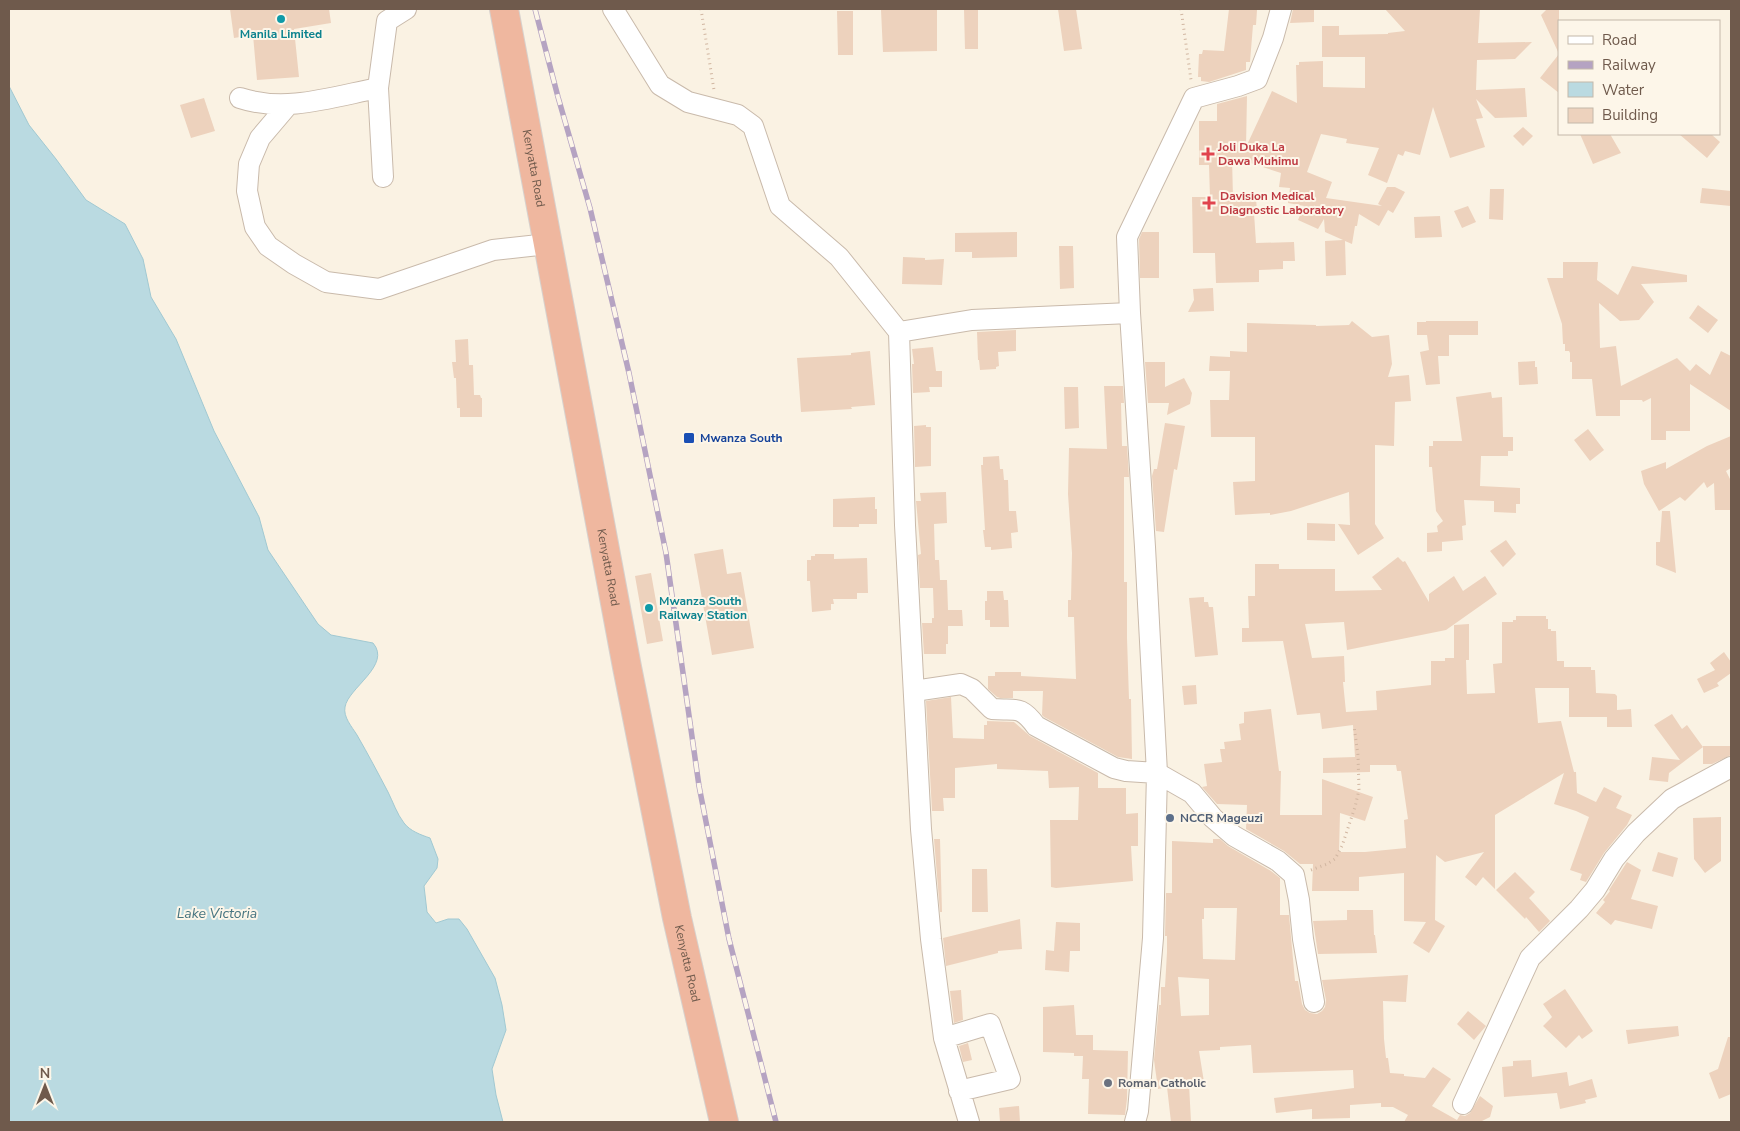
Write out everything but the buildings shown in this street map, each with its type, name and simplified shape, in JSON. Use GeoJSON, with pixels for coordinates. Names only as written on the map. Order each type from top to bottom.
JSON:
{"type":"FeatureCollection","features":[{"type":"Feature","properties":{"kind":"highway","name":"Kenyatta Road"},"geometry":{"type":"LineString","coordinates":[[504,9],[627,667],[677,918],[724,1122]]}},
{"type":"Feature","properties":{"kind":"street"},"geometry":{"type":"LineString","coordinates":[[383,177],[378,88],[387,21],[406,9]]}},
{"type":"Feature","properties":{"kind":"street"},"geometry":{"type":"LineString","coordinates":[[613,9],[660,85],[688,102],[738,115],[753,126],[780,206],[839,257],[899,332],[905,525],[921,829],[929,921],[944,1038],[969,1122]]}},
{"type":"Feature","properties":{"kind":"street"},"geometry":{"type":"LineString","coordinates":[[1135,1122],[1138,1111],[1153,938],[1157,773],[1127,236],[1194,98],[1257,79],[1273,38],[1281,9]]}},
{"type":"Feature","properties":{"kind":"street"},"geometry":{"type":"LineString","coordinates":[[240,98],[257,103],[288,105],[378,88]]}},
{"type":"Feature","properties":{"kind":"street"},"geometry":{"type":"LineString","coordinates":[[288,105],[260,138],[251,158],[247,190],[253,218],[255,227],[268,246],[294,264],[326,282],[379,289],[493,250],[548,244]]}},
{"type":"Feature","properties":{"kind":"street"},"geometry":{"type":"LineString","coordinates":[[899,332],[972,320],[1130,313]]}},
{"type":"Feature","properties":{"kind":"street"},"geometry":{"type":"LineString","coordinates":[[914,691],[961,684],[972,689],[992,709],[1017,709],[1028,714],[1036,726],[1114,768],[1126,771],[1157,773],[1192,793],[1213,818],[1234,836],[1278,861],[1294,875],[1314,1002]]}},
{"type":"Feature","properties":{"kind":"street"},"geometry":{"type":"LineString","coordinates":[[1463,1104],[1530,958],[1579,909],[1595,890],[1614,859],[1636,832],[1672,799],[1731,768]]}},
{"type":"Feature","properties":{"kind":"street"},"geometry":{"type":"LineString","coordinates":[[944,1038],[990,1024],[1010,1079],[959,1091]]}},
{"type":"Feature","properties":{"kind":"path"},"geometry":{"type":"LineString","coordinates":[[701,9],[718,111]]}},
{"type":"Feature","properties":{"kind":"path"},"geometry":{"type":"LineString","coordinates":[[1181,9],[1194,98]]}},
{"type":"Feature","properties":{"kind":"path"},"geometry":{"type":"LineString","coordinates":[[1294,875],[1327,864],[1334,859],[1342,846],[1359,790],[1358,755],[1354,726]]}},
{"type":"Feature","properties":{"kind":"water","name":"Lake Victoria"},"geometry":{"type":"Polygon","coordinates":[[[9,86],[29,125],[86,200],[125,224],[143,259],[151,297],[176,339],[214,431],[259,517],[268,550],[318,624],[331,635],[373,643],[377,651],[377,660],[373,668],[348,700],[345,714],[406,826],[430,838],[438,859],[437,868],[424,886],[427,912],[436,923],[448,919],[459,919],[467,929],[495,978],[506,1030],[492,1069],[503,1122],[9,1122],[9,86]]]}},
{"type":"Feature","properties":{"kind":"railway"},"geometry":{"type":"LineString","coordinates":[[535,9],[590,208],[629,373],[666,553],[699,786],[729,939],[776,1122]]}},
{"type":"Feature","properties":{"kind":"place","name":"Manila Limited"},"geometry":{"type":"Point","coordinates":[281,19]}},
{"type":"Feature","properties":{"kind":"place","name":"Joli Duka La Dawa Muhimu"},"geometry":{"type":"Point","coordinates":[1208,154]}},
{"type":"Feature","properties":{"kind":"place","name":"Davision Medical Diagnostic Laboratory"},"geometry":{"type":"Point","coordinates":[1209,203]}},
{"type":"Feature","properties":{"kind":"place","name":"Mwanza South"},"geometry":{"type":"Point","coordinates":[689,438]}},
{"type":"Feature","properties":{"kind":"place","name":"Mwanza South Railway Station"},"geometry":{"type":"Point","coordinates":[649,608]}},
{"type":"Feature","properties":{"kind":"place","name":"NCCR Mageuzi"},"geometry":{"type":"Point","coordinates":[1170,818]}},
{"type":"Feature","properties":{"kind":"place","name":"Roman Catholic"},"geometry":{"type":"Point","coordinates":[1108,1083]}}]}
